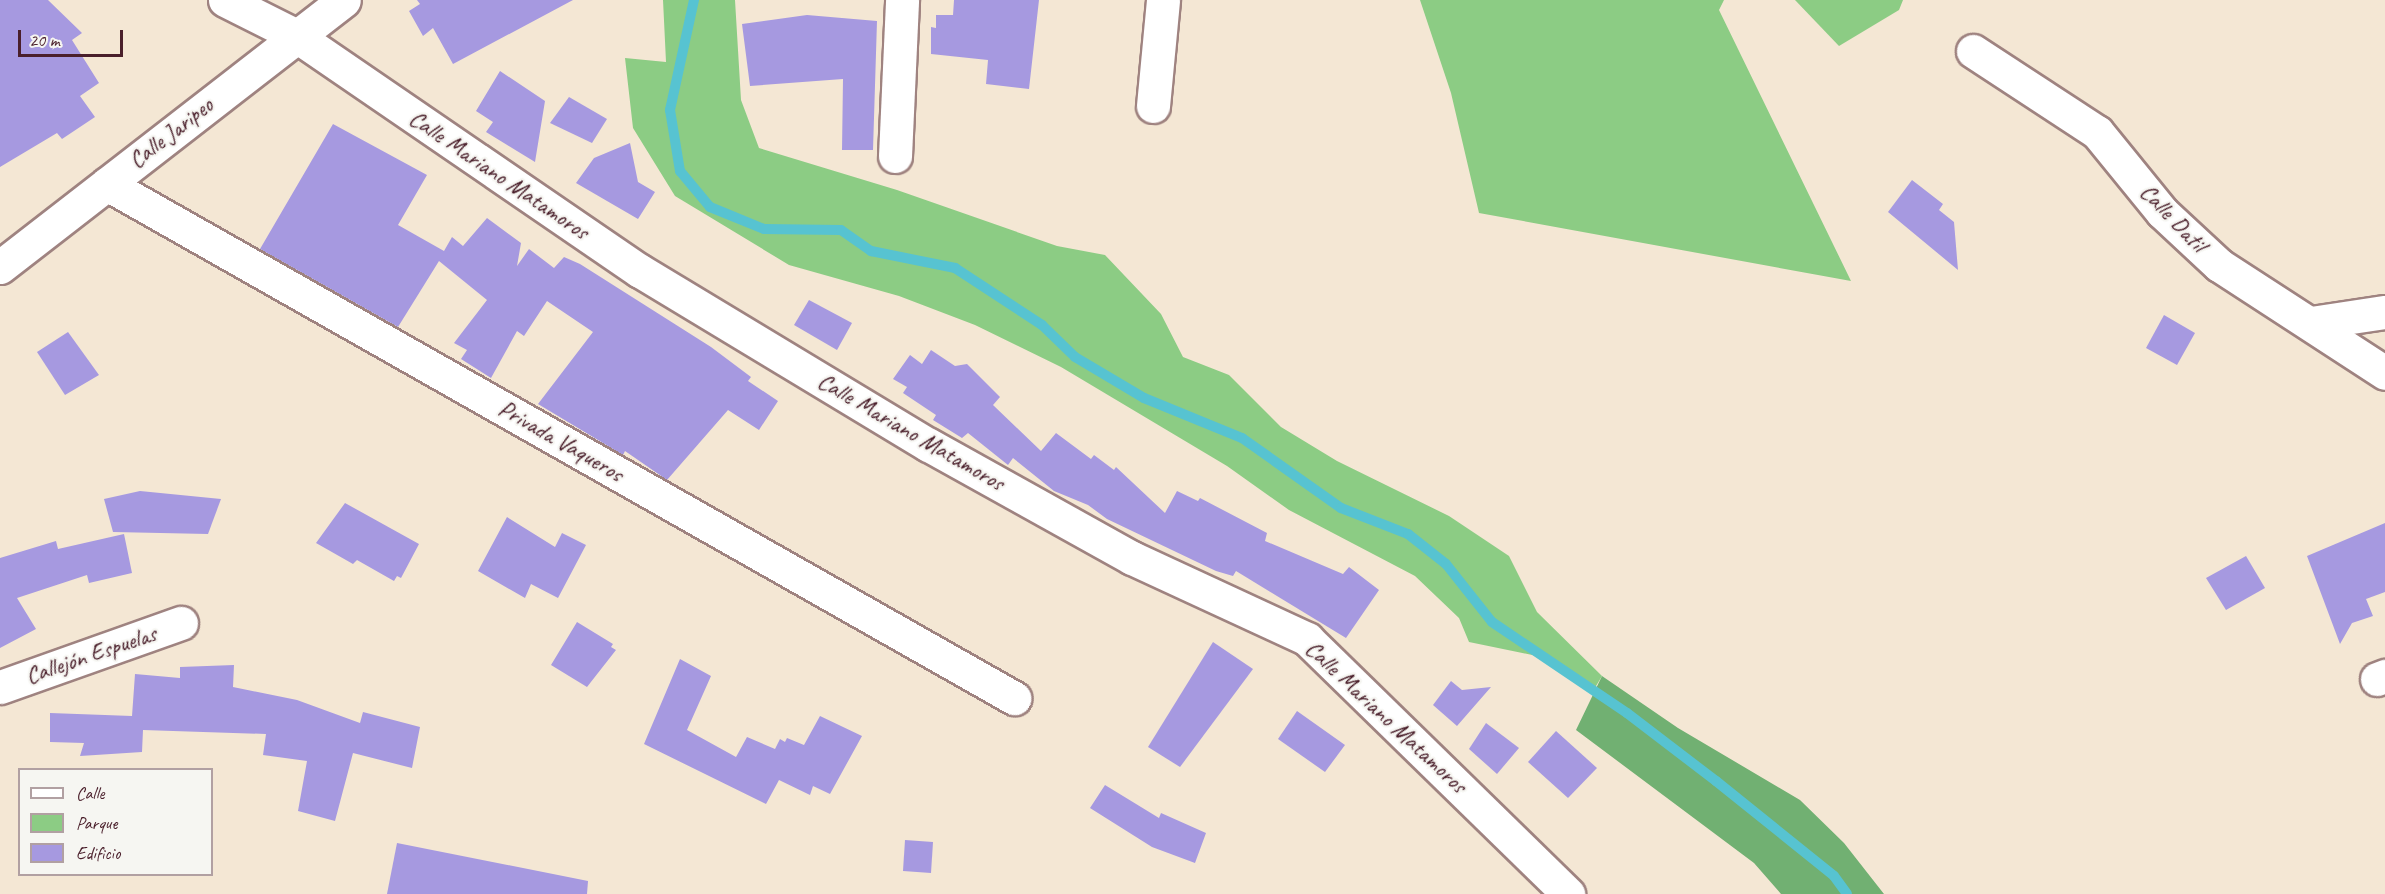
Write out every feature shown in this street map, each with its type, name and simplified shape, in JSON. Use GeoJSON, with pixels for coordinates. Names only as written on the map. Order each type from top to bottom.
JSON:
{"type":"FeatureCollection","features":[{"type":"Feature","properties":{"kind":"street","name":"Calle Mariano Matamoros"},"geometry":{"type":"LineString","coordinates":[[225,0],[295,35],[640,271],[929,445],[1132,558],[1307,639],[1568,894]]}},
{"type":"Feature","properties":{"kind":"street","name":"Calle Jaripeo"},"geometry":{"type":"LineString","coordinates":[[0,267],[295,35],[344,0]]}},
{"type":"Feature","properties":{"kind":"street"},"geometry":{"type":"LineString","coordinates":[[895,156],[902,0]]}},
{"type":"Feature","properties":{"kind":"street"},"geometry":{"type":"LineString","coordinates":[[1153,106],[1163,0]]}},
{"type":"Feature","properties":{"kind":"street","name":"Calle Datil"},"geometry":{"type":"LineString","coordinates":[[1973,51],[2097,132],[2162,212],[2219,265],[2385,373]]}},
{"type":"Feature","properties":{"kind":"street","name":"Privada Vaqueros"},"geometry":{"type":"LineString","coordinates":[[107,184],[1014,698]]}},
{"type":"Feature","properties":{"kind":"street"},"geometry":{"type":"LineString","coordinates":[[2311,323],[2385,312]]}},
{"type":"Feature","properties":{"kind":"street","name":"Callejón Espuelas"},"geometry":{"type":"LineString","coordinates":[[0,687],[181,623]]}},
{"type":"Feature","properties":{"kind":"green space"},"geometry":{"type":"Polygon","coordinates":[[[663,0],[735,0],[741,100],[759,148],[897,190],[1057,246],[1105,255],[1161,314],[1183,357],[1229,375],[1281,427],[1337,461],[1449,516],[1509,556],[1537,612],[1602,676],[1593,691],[1537,656],[1469,642],[1459,618],[1415,576],[1289,510],[1227,466],[1061,367],[975,325],[899,296],[789,265],[675,196],[633,128],[625,58],[666,62],[663,0]]]}},
{"type":"Feature","properties":{"kind":"green space"},"geometry":{"type":"Polygon","coordinates":[[[1420,0],[1724,0],[1719,10],[1851,281],[1479,213],[1451,93],[1420,0]]]}},
{"type":"Feature","properties":{"kind":"green space"},"geometry":{"type":"Polygon","coordinates":[[[1795,0],[1903,0],[1899,10],[1839,46],[1795,0]]]}},
{"type":"Feature","properties":{"kind":"green space"},"geometry":{"type":"Polygon","coordinates":[[[1602,676],[1678,728],[1800,800],[1844,843],[1884,894],[1781,894],[1754,863],[1576,730],[1602,676]]]}},
{"type":"Feature","properties":{"kind":"building"},"geometry":{"type":"Polygon","coordinates":[[[0,0],[48,0],[82,33],[72,40],[99,83],[80,96],[95,117],[62,139],[57,133],[0,167],[0,0]]]}},
{"type":"Feature","properties":{"kind":"building"},"geometry":{"type":"Polygon","coordinates":[[[417,0],[573,0],[453,64],[433,28],[423,36],[409,11],[420,4],[417,0]]]}},
{"type":"Feature","properties":{"kind":"building"},"geometry":{"type":"Polygon","coordinates":[[[954,0],[1039,0],[1029,89],[986,84],[988,60],[931,54],[931,27],[936,28],[936,15],[953,15],[954,0]]]}},
{"type":"Feature","properties":{"kind":"building"},"geometry":{"type":"Polygon","coordinates":[[[807,15],[877,21],[873,150],[842,150],[843,79],[750,86],[742,24],[807,15]]]}},
{"type":"Feature","properties":{"kind":"building"},"geometry":{"type":"Polygon","coordinates":[[[500,71],[545,101],[535,162],[486,132],[493,122],[476,111],[500,71]]]}},
{"type":"Feature","properties":{"kind":"building"},"geometry":{"type":"Polygon","coordinates":[[[569,97],[607,119],[592,143],[550,123],[569,97]]]}},
{"type":"Feature","properties":{"kind":"building"},"geometry":{"type":"Polygon","coordinates":[[[333,124],[427,175],[398,225],[444,251],[452,237],[463,246],[487,218],[521,243],[517,266],[529,249],[554,268],[564,257],[580,264],[711,347],[751,377],[748,381],[778,401],[759,430],[728,410],[667,480],[625,451],[623,455],[538,404],[593,332],[547,301],[524,336],[517,331],[491,378],[461,359],[467,350],[454,343],[487,300],[439,261],[398,327],[260,249],[333,124]]]}},
{"type":"Feature","properties":{"kind":"building"},"geometry":{"type":"Polygon","coordinates":[[[630,143],[638,182],[655,192],[638,219],[576,183],[594,158],[630,143]]]}},
{"type":"Feature","properties":{"kind":"building"},"geometry":{"type":"Polygon","coordinates":[[[1912,180],[1943,204],[1939,210],[1954,222],[1958,270],[1888,212],[1912,180]]]}},
{"type":"Feature","properties":{"kind":"building"},"geometry":{"type":"Polygon","coordinates":[[[809,300],[852,323],[837,350],[794,325],[809,300]]]}},
{"type":"Feature","properties":{"kind":"building"},"geometry":{"type":"Polygon","coordinates":[[[2164,315],[2195,333],[2177,365],[2146,348],[2164,315]]]}},
{"type":"Feature","properties":{"kind":"building"},"geometry":{"type":"Polygon","coordinates":[[[68,332],[99,375],[65,395],[37,352],[68,332]]]}},
{"type":"Feature","properties":{"kind":"building"},"geometry":{"type":"Polygon","coordinates":[[[931,350],[955,366],[967,364],[1000,397],[993,405],[1041,451],[1056,433],[1091,459],[1094,455],[1114,470],[1116,467],[1165,513],[1177,491],[1198,501],[1200,498],[1267,533],[1265,541],[1343,574],[1349,567],[1379,590],[1346,638],[1236,571],[1233,576],[1216,571],[1107,519],[1088,505],[1054,491],[1013,458],[1008,465],[968,433],[962,438],[933,420],[936,415],[903,393],[907,387],[893,379],[910,355],[922,364],[931,350]]]}},
{"type":"Feature","properties":{"kind":"building"},"geometry":{"type":"Polygon","coordinates":[[[140,491],[221,499],[208,534],[113,532],[104,499],[140,491]]]}},
{"type":"Feature","properties":{"kind":"building"},"geometry":{"type":"Polygon","coordinates":[[[345,503],[419,544],[401,578],[397,576],[394,581],[357,560],[353,564],[316,543],[345,503]]]}},
{"type":"Feature","properties":{"kind":"building"},"geometry":{"type":"Polygon","coordinates":[[[507,517],[555,547],[562,533],[586,545],[558,598],[531,584],[525,598],[478,571],[507,517]]]}},
{"type":"Feature","properties":{"kind":"building"},"geometry":{"type":"Polygon","coordinates":[[[2385,523],[2385,592],[2366,599],[2373,616],[2352,623],[2340,644],[2307,556],[2385,523]]]}},
{"type":"Feature","properties":{"kind":"building"},"geometry":{"type":"Polygon","coordinates":[[[124,534],[132,573],[89,583],[87,575],[17,598],[36,629],[0,648],[0,558],[56,541],[58,549],[124,534]]]}},
{"type":"Feature","properties":{"kind":"building"},"geometry":{"type":"Polygon","coordinates":[[[2246,556],[2265,588],[2226,610],[2206,578],[2246,556]]]}},
{"type":"Feature","properties":{"kind":"building"},"geometry":{"type":"Polygon","coordinates":[[[577,622],[613,644],[611,647],[616,650],[587,687],[551,665],[577,622]]]}},
{"type":"Feature","properties":{"kind":"building"},"geometry":{"type":"Polygon","coordinates":[[[1213,642],[1253,669],[1180,767],[1148,747],[1213,642]]]}},
{"type":"Feature","properties":{"kind":"building"},"geometry":{"type":"Polygon","coordinates":[[[680,659],[711,676],[687,730],[736,757],[747,737],[775,749],[780,739],[785,742],[787,738],[804,745],[820,716],[862,736],[830,794],[813,786],[810,795],[779,780],[766,804],[644,744],[680,659]]]}},
{"type":"Feature","properties":{"kind":"building"},"geometry":{"type":"Polygon","coordinates":[[[234,665],[233,687],[297,700],[360,723],[363,712],[420,727],[412,768],[353,753],[335,821],[298,811],[307,761],[263,755],[266,734],[143,730],[142,752],[80,756],[84,743],[50,742],[50,713],[132,716],[135,674],[180,678],[180,667],[234,665]]]}},
{"type":"Feature","properties":{"kind":"building"},"geometry":{"type":"Polygon","coordinates":[[[1451,681],[1462,690],[1491,687],[1457,726],[1433,705],[1451,681]]]}},
{"type":"Feature","properties":{"kind":"building"},"geometry":{"type":"Polygon","coordinates":[[[1297,711],[1345,745],[1325,772],[1278,739],[1297,711]]]}},
{"type":"Feature","properties":{"kind":"building"},"geometry":{"type":"Polygon","coordinates":[[[1486,723],[1519,748],[1497,774],[1469,749],[1486,723]]]}},
{"type":"Feature","properties":{"kind":"building"},"geometry":{"type":"Polygon","coordinates":[[[1556,731],[1597,768],[1568,798],[1528,762],[1556,731]]]}},
{"type":"Feature","properties":{"kind":"building"},"geometry":{"type":"Polygon","coordinates":[[[1105,785],[1159,818],[1161,813],[1206,833],[1195,863],[1152,847],[1090,808],[1105,785]]]}},
{"type":"Feature","properties":{"kind":"building"},"geometry":{"type":"Polygon","coordinates":[[[905,840],[933,842],[931,873],[903,871],[905,840]]]}},
{"type":"Feature","properties":{"kind":"building"},"geometry":{"type":"Polygon","coordinates":[[[397,843],[588,881],[587,894],[387,894],[397,843]]]}},
{"type":"Feature","properties":{"kind":"waterway"},"geometry":{"type":"LineString","coordinates":[[694,0],[670,110],[680,171],[710,207],[764,229],[841,230],[871,251],[955,268],[1042,325],[1075,357],[1144,398],[1242,438],[1341,508],[1408,534],[1446,564],[1492,622],[1627,713],[1716,781],[1834,876],[1847,894]]}}]}
